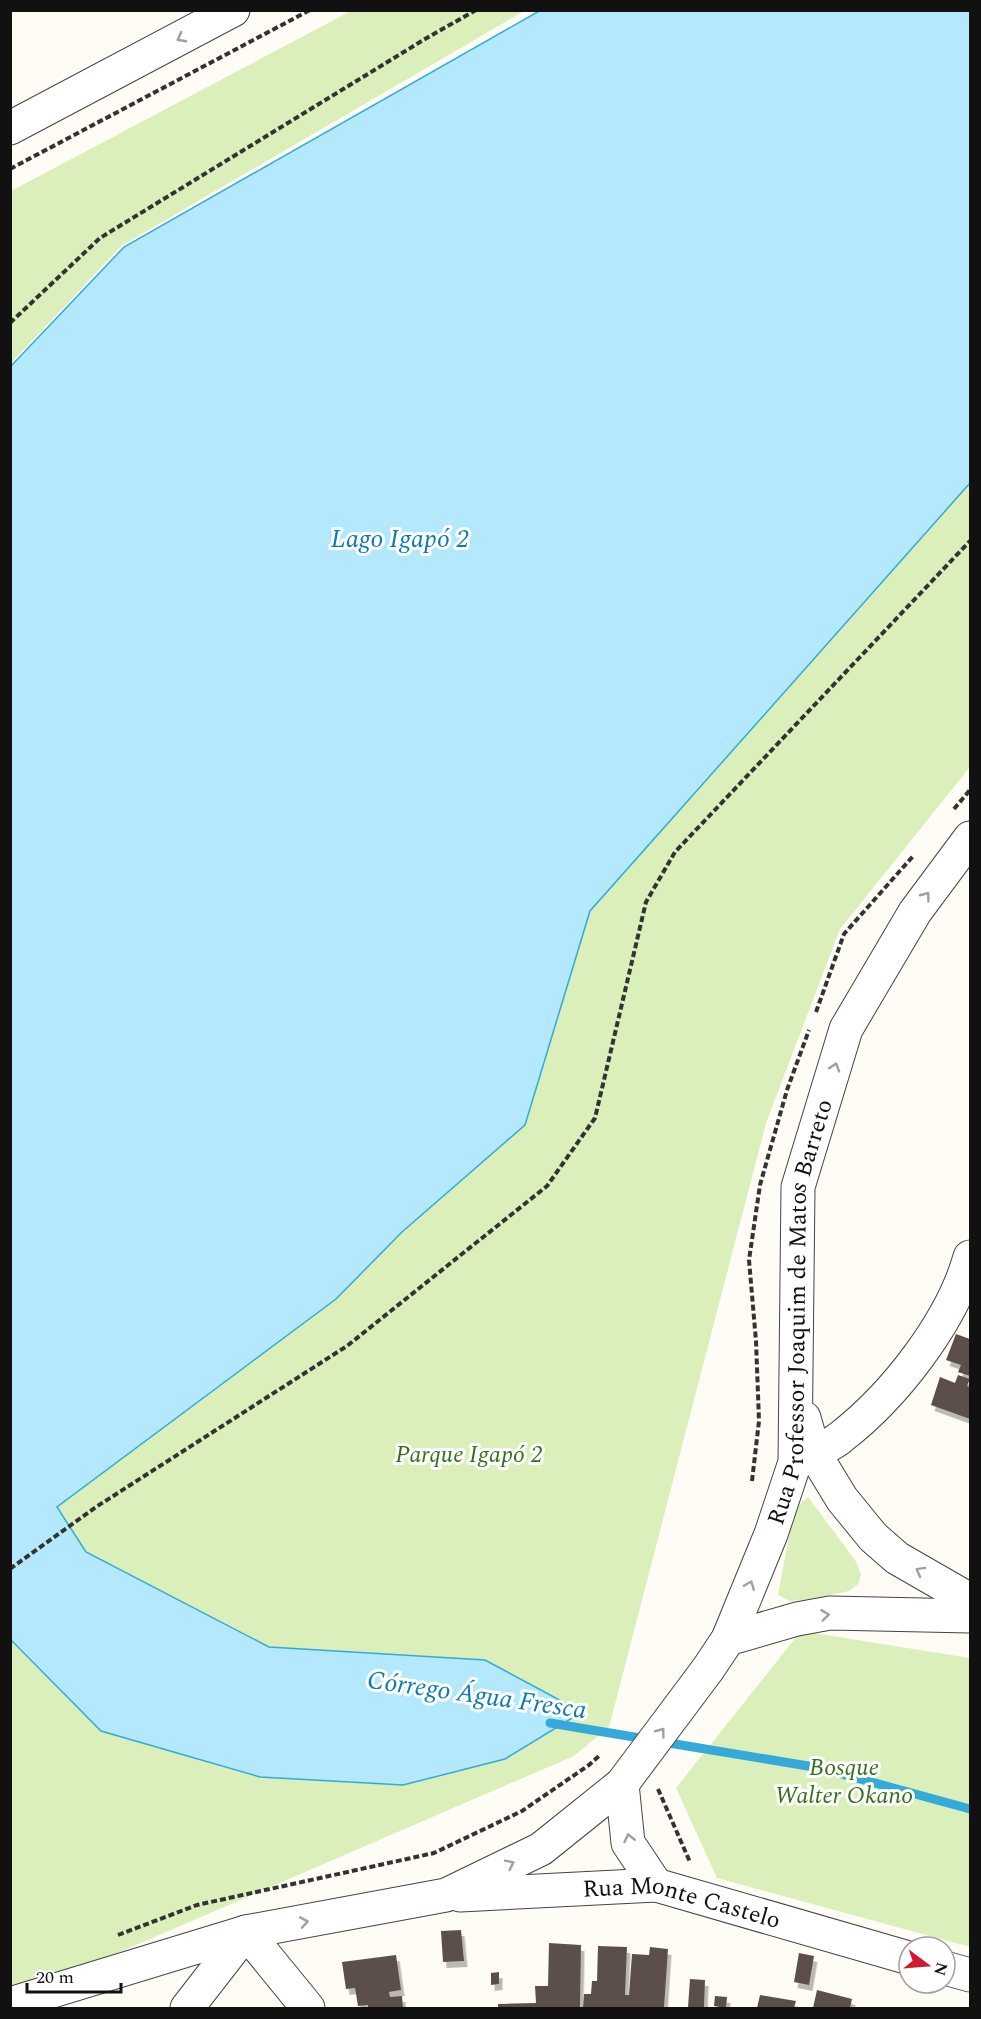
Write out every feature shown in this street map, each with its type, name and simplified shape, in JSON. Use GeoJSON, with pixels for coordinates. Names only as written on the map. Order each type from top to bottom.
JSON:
{"type":"FeatureCollection","features":[{"type":"Feature","properties":{"kind":"street"},"geometry":{"type":"LineString","coordinates":[[10,128],[233,10]]}},
{"type":"Feature","properties":{"kind":"street","name":"Rua Professor Joaquim de Matos Barreto"},"geometry":{"type":"LineString","coordinates":[[10,2004],[246,1932],[446,1896],[541,1849],[624,1782],[728,1639],[771,1534],[795,1462],[798,1186],[846,1029],[915,912],[959,828]]}},
{"type":"Feature","properties":{"kind":"street"},"geometry":{"type":"LineString","coordinates":[[814,1453],[840,1438],[890,1391],[930,1342],[965,1277],[970,1257]]}},
{"type":"Feature","properties":{"kind":"street"},"geometry":{"type":"LineString","coordinates":[[796,1389],[814,1453],[842,1498],[873,1537],[897,1558],[970,1600]]}},
{"type":"Feature","properties":{"kind":"street"},"geometry":{"type":"LineString","coordinates":[[728,1639],[797,1619],[830,1613],[970,1616]]}},
{"type":"Feature","properties":{"kind":"street"},"geometry":{"type":"LineString","coordinates":[[624,1782],[628,1843],[656,1885]]}},
{"type":"Feature","properties":{"kind":"street","name":"Rua Monte Castelo"},"geometry":{"type":"LineString","coordinates":[[446,1896],[656,1885],[897,1955]]}},
{"type":"Feature","properties":{"kind":"street"},"geometry":{"type":"LineString","coordinates":[[186,2008],[246,1932],[308,2008]]}},
{"type":"Feature","properties":{"kind":"path"},"geometry":{"type":"LineString","coordinates":[[10,169],[310,10]]}},
{"type":"Feature","properties":{"kind":"path"},"geometry":{"type":"LineString","coordinates":[[10,323],[100,238],[476,10]]}},
{"type":"Feature","properties":{"kind":"path"},"geometry":{"type":"LineString","coordinates":[[10,1569],[96,1507],[347,1346],[546,1186],[595,1118],[646,902],[675,852],[970,541]]}},
{"type":"Feature","properties":{"kind":"path"},"geometry":{"type":"LineString","coordinates":[[959,828],[970,790]]}},
{"type":"Feature","properties":{"kind":"path"},"geometry":{"type":"LineString","coordinates":[[751,1491],[759,1421],[756,1341],[749,1260],[760,1185],[787,1090],[844,934],[915,853]]}},
{"type":"Feature","properties":{"kind":"path"},"geometry":{"type":"LineString","coordinates":[[109,1938],[197,1905],[434,1853],[522,1812],[589,1765],[605,1750]]}},
{"type":"Feature","properties":{"kind":"path"},"geometry":{"type":"LineString","coordinates":[[658,1787],[695,1870]]}},
{"type":"Feature","properties":{"kind":"green space"},"geometry":{"type":"Polygon","coordinates":[[[351,11],[524,11],[121,246],[11,363],[11,191],[351,11]]]}},
{"type":"Feature","properties":{"kind":"green space","name":"Parque Igapó 2"},"geometry":{"type":"Polygon","coordinates":[[[970,483],[970,767],[840,929],[766,1123],[609,1727],[574,1756],[11,1999],[10,1640],[101,1731],[485,1660],[270,1647],[86,1552],[57,1507],[336,1299],[402,1232],[525,1125],[590,911],[970,483]]]}},
{"type":"Feature","properties":{"kind":"green space"},"geometry":{"type":"Polygon","coordinates":[[[808,1497],[855,1560],[861,1574],[858,1584],[849,1591],[790,1601],[778,1595],[794,1510],[808,1497]]]}},
{"type":"Feature","properties":{"kind":"green space","name":"Bosque Walter Okano"},"geometry":{"type":"Polygon","coordinates":[[[801,1631],[970,1658],[970,1947],[957,1943],[957,1935],[926,1935],[717,1878],[676,1788],[801,1631]]]}},
{"type":"Feature","properties":{"kind":"water","name":"Lago Igapó 2"},"geometry":{"type":"Polygon","coordinates":[[[541,10],[970,11],[970,483],[590,911],[525,1125],[402,1232],[336,1299],[57,1507],[86,1552],[269,1647],[485,1660],[582,1712],[505,1759],[403,1785],[260,1777],[101,1731],[11,1640],[11,366],[124,247],[541,10]]]}},
{"type":"Feature","properties":{"kind":"building"},"geometry":{"type":"Polygon","coordinates":[[[956,1334],[970,1339],[970,1376],[958,1372],[961,1365],[946,1360],[956,1334]]]}},
{"type":"Feature","properties":{"kind":"building"},"geometry":{"type":"Polygon","coordinates":[[[958,1375],[970,1379],[967,1386],[970,1387],[970,1419],[931,1405],[940,1377],[955,1383],[958,1375]]]}},
{"type":"Feature","properties":{"kind":"building"},"geometry":{"type":"Polygon","coordinates":[[[461,1930],[464,1961],[443,1962],[441,1931],[461,1930]]]}},
{"type":"Feature","properties":{"kind":"building"},"geometry":{"type":"Polygon","coordinates":[[[549,1943],[581,1945],[580,2008],[498,2008],[498,2004],[536,2003],[535,1986],[548,1986],[549,1943]]]}},
{"type":"Feature","properties":{"kind":"building"},"geometry":{"type":"Polygon","coordinates":[[[598,1946],[627,1947],[625,1995],[629,1995],[632,1954],[649,1955],[650,1947],[668,1949],[664,2008],[583,2008],[584,1994],[591,1994],[592,1981],[597,1981],[598,1946]]]}},
{"type":"Feature","properties":{"kind":"building"},"geometry":{"type":"Polygon","coordinates":[[[799,1953],[814,1956],[809,1985],[794,1982],[799,1953]]]}},
{"type":"Feature","properties":{"kind":"building"},"geometry":{"type":"Polygon","coordinates":[[[396,1955],[401,1990],[389,1992],[390,1997],[402,1996],[403,2008],[358,2006],[355,1988],[346,1989],[342,1962],[396,1955]]]}},
{"type":"Feature","properties":{"kind":"building"},"geometry":{"type":"Polygon","coordinates":[[[499,1972],[499,1984],[491,1985],[491,1973],[499,1972]]]}},
{"type":"Feature","properties":{"kind":"building"},"geometry":{"type":"Polygon","coordinates":[[[690,1979],[705,1980],[704,2008],[688,2007],[690,1979]]]}},
{"type":"Feature","properties":{"kind":"building"},"geometry":{"type":"Polygon","coordinates":[[[817,1990],[852,1999],[850,2008],[813,2008],[817,1990]]]}},
{"type":"Feature","properties":{"kind":"building"},"geometry":{"type":"Polygon","coordinates":[[[760,1995],[796,2001],[794,2008],[757,2008],[760,1995]]]}},
{"type":"Feature","properties":{"kind":"building"},"geometry":{"type":"Polygon","coordinates":[[[715,1996],[727,1997],[726,2008],[714,2006],[715,1996]]]}},
{"type":"Feature","properties":{"kind":"waterway","name":"Córrego Água Fresca"},"geometry":{"type":"LineString","coordinates":[[550,1723],[646,1739]]}},
{"type":"Feature","properties":{"kind":"waterway","name":"Córrego Água Fresca"},"geometry":{"type":"LineString","coordinates":[[663,1742],[820,1768],[970,1809]]}}]}
